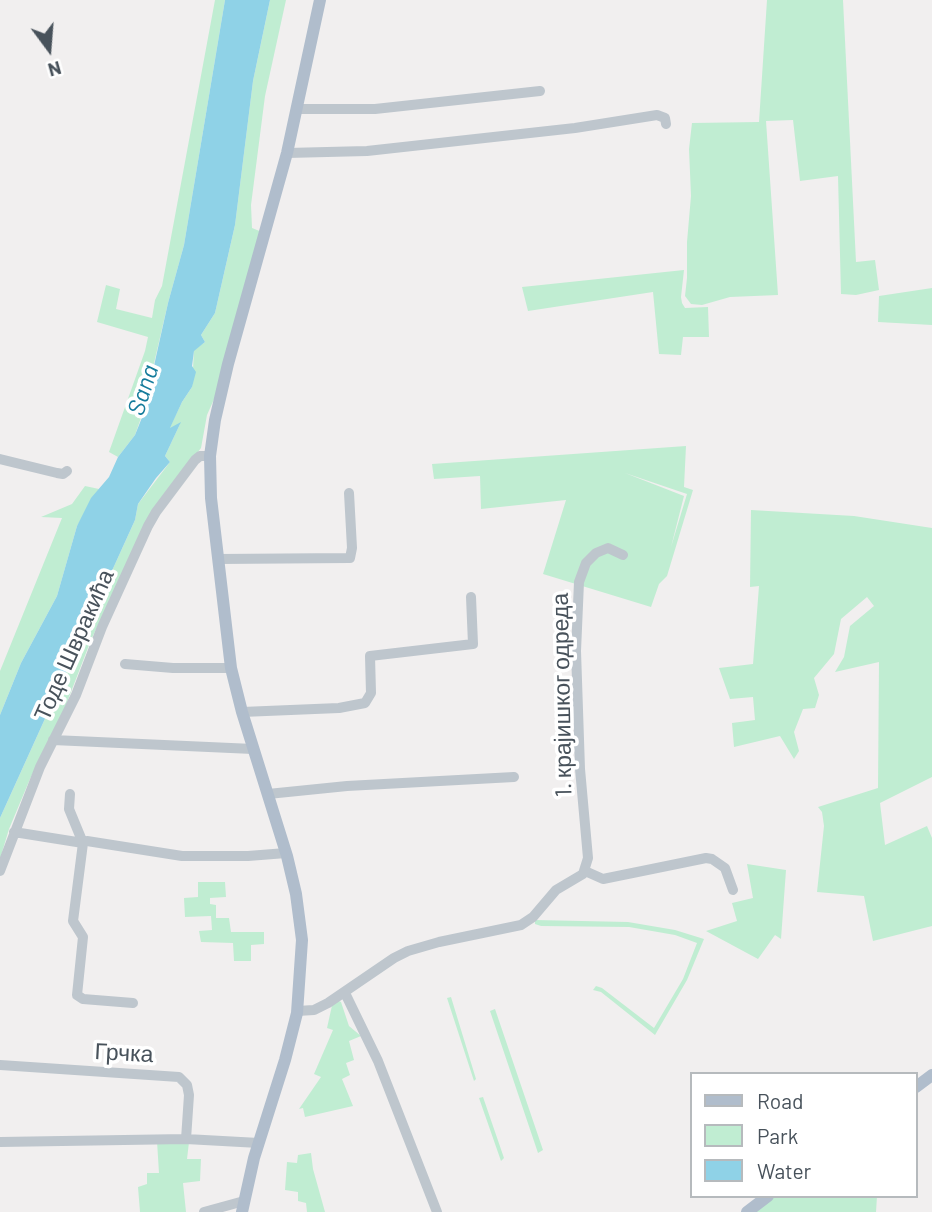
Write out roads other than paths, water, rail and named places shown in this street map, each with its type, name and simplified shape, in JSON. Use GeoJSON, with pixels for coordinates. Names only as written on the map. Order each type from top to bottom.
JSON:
{"type":"FeatureCollection","features":[{"type":"Feature","properties":{"kind":"main road"},"geometry":{"type":"LineString","coordinates":[[243,1207],[297,1012],[302,940],[296,894],[286,853],[242,712],[232,668],[211,498],[211,456],[215,419],[287,153],[320,0]]}},
{"type":"Feature","properties":{"kind":"main road"},"geometry":{"type":"LineString","coordinates":[[747,1212],[765,1198]]}},
{"type":"Feature","properties":{"kind":"street"},"geometry":{"type":"LineString","coordinates":[[297,109],[375,109],[541,92]]}},
{"type":"Feature","properties":{"kind":"street"},"geometry":{"type":"LineString","coordinates":[[287,153],[367,152],[575,128],[657,115],[665,118],[666,124]]}},
{"type":"Feature","properties":{"kind":"street","name":"Тоде Швракића"},"geometry":{"type":"LineString","coordinates":[[0,871],[53,740],[76,695],[102,627],[148,526],[195,460],[200,456],[211,456]]}},
{"type":"Feature","properties":{"kind":"street"},"geometry":{"type":"LineString","coordinates":[[0,459],[57,473],[63,474],[67,471]]}},
{"type":"Feature","properties":{"kind":"street"},"geometry":{"type":"LineString","coordinates":[[218,559],[349,558],[352,548],[349,493]]}},
{"type":"Feature","properties":{"kind":"street","name":"1. крајишког одреда"},"geometry":{"type":"LineString","coordinates":[[584,871],[587,849],[580,769],[576,651],[579,582],[586,563],[596,553],[608,548],[623,555]]}},
{"type":"Feature","properties":{"kind":"street"},"geometry":{"type":"LineString","coordinates":[[242,712],[339,708],[365,703],[370,693],[370,656],[473,644],[471,597]]}},
{"type":"Feature","properties":{"kind":"street"},"geometry":{"type":"LineString","coordinates":[[125,664],[173,668],[232,668]]}},
{"type":"Feature","properties":{"kind":"street"},"geometry":{"type":"LineString","coordinates":[[53,740],[253,749]]}},
{"type":"Feature","properties":{"kind":"street"},"geometry":{"type":"LineString","coordinates":[[268,794],[347,786],[514,777]]}},
{"type":"Feature","properties":{"kind":"street"},"geometry":{"type":"LineString","coordinates":[[70,794],[69,809],[83,843],[73,921],[83,937],[77,995],[83,999],[133,1003]]}},
{"type":"Feature","properties":{"kind":"street"},"geometry":{"type":"LineString","coordinates":[[14,832],[182,856],[286,853]]}},
{"type":"Feature","properties":{"kind":"street"},"geometry":{"type":"LineString","coordinates":[[297,1012],[314,1010],[345,993],[408,951],[501,930],[528,921],[556,890],[584,871],[603,879],[706,858],[725,868],[733,890]]}},
{"type":"Feature","properties":{"kind":"street"},"geometry":{"type":"LineString","coordinates":[[345,993],[374,1052],[437,1212]]}},
{"type":"Feature","properties":{"kind":"street","name":"Грчка"},"geometry":{"type":"LineString","coordinates":[[0,1065],[179,1077],[187,1085],[189,1095],[186,1139]]}},
{"type":"Feature","properties":{"kind":"street"},"geometry":{"type":"LineString","coordinates":[[0,1142],[186,1139],[259,1143]]}},
{"type":"Feature","properties":{"kind":"street"},"geometry":{"type":"LineString","coordinates":[[204,1212],[243,1207]]}},
{"type":"Feature","properties":{"kind":"water"},"geometry":{"type":"Polygon","coordinates":[[[225,0],[270,0],[253,81],[235,225],[215,313],[201,335],[205,342],[194,351],[192,366],[196,372],[192,387],[170,428],[181,422],[165,456],[170,462],[138,504],[135,520],[0,818],[0,715],[21,663],[57,596],[77,526],[91,498],[109,477],[118,457],[135,435],[143,415],[184,245],[225,0]]]}},
{"type":"Feature","properties":{"kind":"water label","name":"Sana"},"geometry":{"type":"Point","coordinates":[143,390]}}]}
